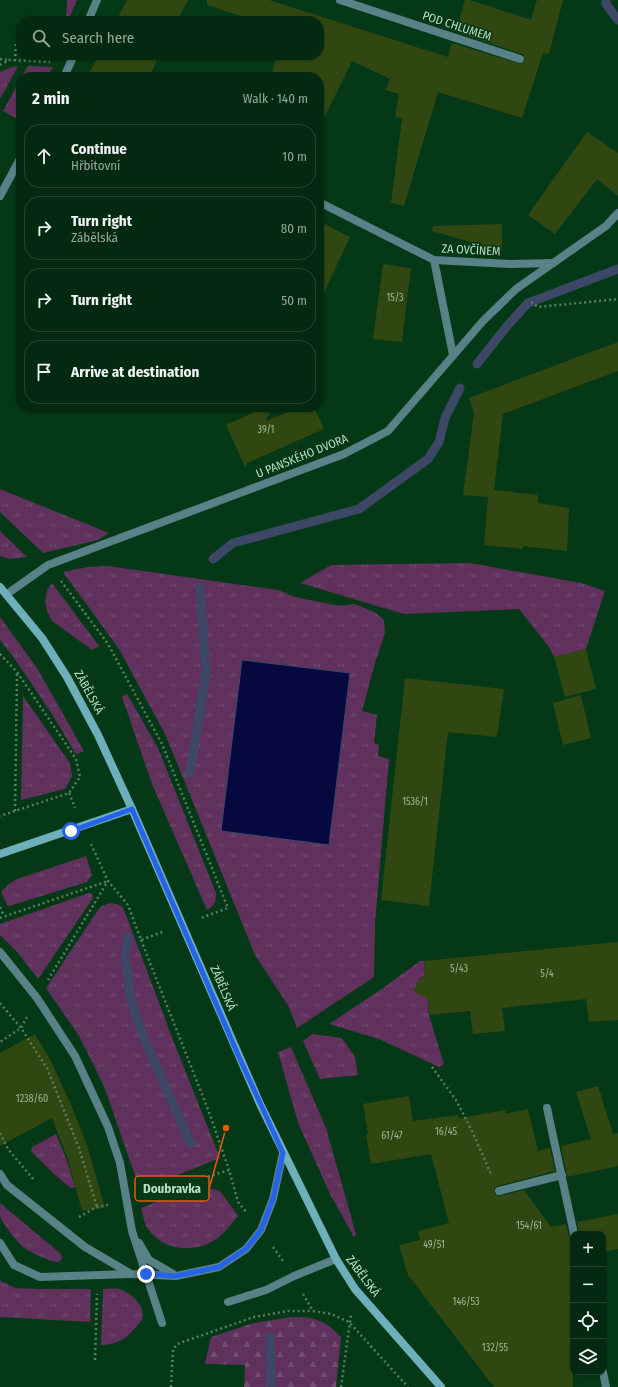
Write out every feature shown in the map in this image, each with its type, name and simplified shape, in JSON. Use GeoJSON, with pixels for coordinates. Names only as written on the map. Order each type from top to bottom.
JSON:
{"type":"FeatureCollection","features":[{"type":"Feature","properties":{"kind":"main road","name":"ZÁBĚLSKÁ"},"geometry":{"type":"LineString","coordinates":[[0,587],[42,638],[67,677],[98,735],[132,809],[239,1057],[283,1153],[336,1260],[356,1289],[441,1387]]}},
{"type":"Feature","properties":{"kind":"main road"},"geometry":{"type":"LineString","coordinates":[[0,854],[132,809]]}},
{"type":"Feature","properties":{"kind":"street"},"geometry":{"type":"LineString","coordinates":[[90,16],[97,0]]}},
{"type":"Feature","properties":{"kind":"street","name":"POD CHLUMEM"},"geometry":{"type":"LineString","coordinates":[[340,0],[520,59]]}},
{"type":"Feature","properties":{"kind":"street"},"geometry":{"type":"LineString","coordinates":[[68,72],[72,60]]}},
{"type":"Feature","properties":{"kind":"street"},"geometry":{"type":"LineString","coordinates":[[0,196],[16,166]]}},
{"type":"Feature","properties":{"kind":"street","name":"ZA OVČÍNEM"},"geometry":{"type":"LineString","coordinates":[[324,205],[434,260],[511,264],[554,263]]}},
{"type":"Feature","properties":{"kind":"street"},"geometry":{"type":"LineString","coordinates":[[554,263],[606,226],[618,213]]}},
{"type":"Feature","properties":{"kind":"street"},"geometry":{"type":"LineString","coordinates":[[434,260],[453,355]]}},
{"type":"Feature","properties":{"kind":"street","name":"U PANSKÉHO DVORA"},"geometry":{"type":"LineString","coordinates":[[7,594],[48,565],[344,454],[388,431],[483,320],[516,289],[554,263]]}},
{"type":"Feature","properties":{"kind":"street"},"geometry":{"type":"LineString","coordinates":[[0,952],[37,998],[76,1056],[108,1127],[120,1163],[132,1231],[162,1323]]}},
{"type":"Feature","properties":{"kind":"street"},"geometry":{"type":"LineString","coordinates":[[547,1108],[573,1231]]}},
{"type":"Feature","properties":{"kind":"street"},"geometry":{"type":"LineString","coordinates":[[0,1243],[14,1265],[40,1277],[131,1274],[176,1276],[219,1267],[246,1249],[261,1230],[273,1199],[283,1153]]}},
{"type":"Feature","properties":{"kind":"street"},"geometry":{"type":"LineString","coordinates":[[0,1174],[7,1185],[85,1247],[131,1274]]}},
{"type":"Feature","properties":{"kind":"street"},"geometry":{"type":"LineString","coordinates":[[498,1191],[562,1175]]}},
{"type":"Feature","properties":{"kind":"street"},"geometry":{"type":"LineString","coordinates":[[132,1231],[149,1260],[176,1276]]}},
{"type":"Feature","properties":{"kind":"street"},"geometry":{"type":"LineString","coordinates":[[228,1302],[266,1290],[294,1276],[336,1260]]}},
{"type":"Feature","properties":{"kind":"street"},"geometry":{"type":"LineString","coordinates":[[604,1375],[606,1387]]}},
{"type":"Feature","properties":{"kind":"path"},"geometry":{"type":"LineString","coordinates":[[15,61],[16,41]]}},
{"type":"Feature","properties":{"kind":"path"},"geometry":{"type":"LineString","coordinates":[[0,59],[51,62]]}},
{"type":"Feature","properties":{"kind":"path"},"geometry":{"type":"LineString","coordinates":[[0,65],[9,60]]}},
{"type":"Feature","properties":{"kind":"path"},"geometry":{"type":"LineString","coordinates":[[538,307],[618,299]]}},
{"type":"Feature","properties":{"kind":"path"},"geometry":{"type":"LineString","coordinates":[[48,565],[108,644],[162,744],[228,908]]}},
{"type":"Feature","properties":{"kind":"path"},"geometry":{"type":"LineString","coordinates":[[0,654],[17,672],[76,759],[80,777],[69,793],[0,816]]}},
{"type":"Feature","properties":{"kind":"path"},"geometry":{"type":"LineString","coordinates":[[15,811],[17,672]]}},
{"type":"Feature","properties":{"kind":"path"},"geometry":{"type":"LineString","coordinates":[[0,918],[108,881],[37,998],[21,1028],[0,1042]]}},
{"type":"Feature","properties":{"kind":"path"},"geometry":{"type":"LineString","coordinates":[[0,907],[4,916]]}},
{"type":"Feature","properties":{"kind":"path"},"geometry":{"type":"LineString","coordinates":[[141,940],[209,1112],[229,1170]]}},
{"type":"Feature","properties":{"kind":"path"},"geometry":{"type":"LineString","coordinates":[[0,1003],[21,1028],[47,1068],[79,1148],[97,1207],[79,1217],[73,1212]]}},
{"type":"Feature","properties":{"kind":"path"},"geometry":{"type":"LineString","coordinates":[[432,1067],[456,1100],[469,1125],[498,1191]]}},
{"type":"Feature","properties":{"kind":"path"},"geometry":{"type":"LineString","coordinates":[[0,1133],[8,1149],[37,1182]]}},
{"type":"Feature","properties":{"kind":"path"},"geometry":{"type":"LineString","coordinates":[[95,1360],[98,1275]]}},
{"type":"Feature","properties":{"kind":"path"},"geometry":{"type":"LineString","coordinates":[[341,1387],[349,1322],[356,1289]]}},
{"type":"Feature","properties":{"kind":"path"},"geometry":{"type":"LineString","coordinates":[[171,1387],[172,1350],[177,1344],[254,1317],[288,1311],[313,1311]]}},
{"type":"Feature","properties":{"kind":"green space"},"geometry":{"type":"Polygon","coordinates":[[[67,0],[77,0],[70,16],[66,16],[67,0]]]}},
{"type":"Feature","properties":{"kind":"green space"},"geometry":{"type":"Polygon","coordinates":[[[18,66],[0,99],[0,72],[18,66]]]}},
{"type":"Feature","properties":{"kind":"green space"},"geometry":{"type":"Polygon","coordinates":[[[28,66],[53,67],[50,72],[24,72],[28,66]]]}},
{"type":"Feature","properties":{"kind":"green space"},"geometry":{"type":"Polygon","coordinates":[[[16,87],[16,118],[3,111],[16,87]]]}},
{"type":"Feature","properties":{"kind":"green space"},"geometry":{"type":"Polygon","coordinates":[[[0,489],[109,533],[98,540],[43,553],[0,512],[0,489]]]}},
{"type":"Feature","properties":{"kind":"green space"},"geometry":{"type":"Polygon","coordinates":[[[0,531],[27,557],[10,559],[0,556],[0,531]]]}},
{"type":"Feature","properties":{"kind":"green space"},"geometry":{"type":"Polygon","coordinates":[[[469,563],[581,583],[605,591],[586,649],[554,657],[549,647],[519,609],[404,614],[300,583],[331,565],[469,563]]]}},
{"type":"Feature","properties":{"kind":"green space"},"geometry":{"type":"Polygon","coordinates":[[[108,566],[278,590],[295,597],[340,606],[355,604],[376,613],[384,620],[385,633],[362,711],[377,715],[374,743],[379,745],[378,756],[389,759],[375,923],[374,977],[297,1028],[289,1007],[255,955],[166,736],[119,649],[63,572],[87,567],[108,566]]]}},
{"type":"Feature","properties":{"kind":"green space"},"geometry":{"type":"Polygon","coordinates":[[[52,583],[99,646],[92,650],[52,621],[47,611],[45,601],[47,590],[52,583]]]}},
{"type":"Feature","properties":{"kind":"green space"},"geometry":{"type":"Polygon","coordinates":[[[0,617],[37,668],[84,751],[77,754],[75,753],[54,717],[0,640],[0,617]]]}},
{"type":"Feature","properties":{"kind":"green space"},"geometry":{"type":"Polygon","coordinates":[[[127,694],[158,748],[216,893],[214,903],[207,910],[152,784],[122,697],[127,694]]]}},
{"type":"Feature","properties":{"kind":"green space"},"geometry":{"type":"Polygon","coordinates":[[[23,696],[70,763],[72,776],[65,789],[21,800],[23,696]]]}},
{"type":"Feature","properties":{"kind":"green space"},"geometry":{"type":"Polygon","coordinates":[[[86,856],[92,875],[87,882],[9,906],[7,905],[1,892],[17,879],[86,856]]]}},
{"type":"Feature","properties":{"kind":"green space"},"geometry":{"type":"Polygon","coordinates":[[[89,893],[92,894],[93,898],[38,979],[18,953],[0,935],[0,924],[89,893]]]}},
{"type":"Feature","properties":{"kind":"green space"},"geometry":{"type":"Polygon","coordinates":[[[109,903],[117,904],[123,907],[173,1040],[220,1158],[140,1190],[104,1086],[79,1036],[46,988],[100,907],[109,903]]]}},
{"type":"Feature","properties":{"kind":"green space"},"geometry":{"type":"Polygon","coordinates":[[[420,961],[424,961],[425,976],[419,980],[420,983],[417,983],[415,989],[418,994],[427,994],[429,1015],[444,1064],[439,1067],[379,1039],[329,1024],[383,988],[420,961]]]}},
{"type":"Feature","properties":{"kind":"green space"},"geometry":{"type":"Polygon","coordinates":[[[312,1034],[342,1038],[355,1057],[358,1075],[320,1079],[303,1041],[312,1034]]]}},
{"type":"Feature","properties":{"kind":"green space"},"geometry":{"type":"Polygon","coordinates":[[[291,1047],[326,1128],[356,1234],[354,1237],[330,1194],[298,1123],[278,1052],[291,1047]]]}},
{"type":"Feature","properties":{"kind":"green space"},"geometry":{"type":"Polygon","coordinates":[[[56,1134],[67,1161],[75,1187],[71,1188],[66,1184],[31,1151],[32,1147],[56,1134]]]}},
{"type":"Feature","properties":{"kind":"green space"},"geometry":{"type":"Polygon","coordinates":[[[198,1185],[220,1191],[238,1216],[227,1230],[211,1242],[191,1248],[172,1246],[154,1237],[147,1227],[141,1208],[198,1185]]]}},
{"type":"Feature","properties":{"kind":"green space"},"geometry":{"type":"Polygon","coordinates":[[[0,1203],[61,1254],[62,1258],[60,1261],[54,1262],[23,1247],[10,1232],[0,1216],[0,1203]]]}},
{"type":"Feature","properties":{"kind":"green space"},"geometry":{"type":"Polygon","coordinates":[[[0,1281],[16,1288],[91,1289],[90,1322],[0,1317],[0,1281]]]}},
{"type":"Feature","properties":{"kind":"green space"},"geometry":{"type":"Polygon","coordinates":[[[103,1289],[117,1289],[128,1293],[140,1305],[143,1315],[142,1320],[133,1331],[120,1341],[101,1345],[103,1289]]]}},
{"type":"Feature","properties":{"kind":"green space"},"geometry":{"type":"Polygon","coordinates":[[[292,1317],[307,1317],[325,1323],[341,1337],[336,1387],[244,1387],[245,1365],[205,1364],[211,1337],[254,1323],[292,1317]]]}},
{"type":"Feature","properties":{"kind":"shaded area"},"geometry":{"type":"Polygon","coordinates":[[[242,660],[350,673],[329,845],[221,831],[242,660]]]}},
{"type":"Feature","properties":{"kind":"building"},"geometry":{"type":"Polygon","coordinates":[[[127,0],[188,0],[180,16],[119,16],[127,0]]]}},
{"type":"Feature","properties":{"kind":"building"},"geometry":{"type":"Polygon","coordinates":[[[207,0],[269,0],[319,16],[241,16],[207,5],[207,0]]]}},
{"type":"Feature","properties":{"kind":"building"},"geometry":{"type":"Polygon","coordinates":[[[465,0],[470,0],[531,20],[537,0],[563,0],[549,54],[543,53],[522,118],[438,92],[404,206],[391,203],[402,119],[395,117],[399,94],[385,90],[390,79],[352,61],[324,118],[324,72],[272,72],[276,60],[324,60],[324,18],[448,57],[452,43],[521,64],[525,60],[522,54],[456,32],[465,0]]]}},
{"type":"Feature","properties":{"kind":"building"},"geometry":{"type":"Polygon","coordinates":[[[96,60],[158,60],[152,72],[90,72],[96,60]]]}},
{"type":"Feature","properties":{"kind":"building"},"geometry":{"type":"Polygon","coordinates":[[[587,132],[618,153],[618,196],[597,179],[555,234],[528,215],[587,132]]]}},
{"type":"Feature","properties":{"kind":"building"},"geometry":{"type":"Polygon","coordinates":[[[324,224],[350,237],[324,292],[324,224]]]}},
{"type":"Feature","properties":{"kind":"building"},"geometry":{"type":"Polygon","coordinates":[[[502,224],[502,251],[432,231],[433,226],[502,224]]]}},
{"type":"Feature","properties":{"kind":"building"},"geometry":{"type":"Polygon","coordinates":[[[383,264],[411,268],[402,342],[373,339],[383,264]]]}},
{"type":"Feature","properties":{"kind":"building"},"geometry":{"type":"Polygon","coordinates":[[[618,342],[618,371],[503,414],[494,490],[538,495],[538,503],[569,508],[567,551],[523,546],[523,549],[484,545],[488,497],[463,495],[474,413],[469,398],[618,342]]]}},
{"type":"Feature","properties":{"kind":"building"},"geometry":{"type":"Polygon","coordinates":[[[254,412],[270,412],[266,421],[288,412],[316,412],[324,429],[247,463],[245,467],[226,425],[254,412]]]}},
{"type":"Feature","properties":{"kind":"building"},"geometry":{"type":"Polygon","coordinates":[[[586,649],[596,689],[565,697],[554,657],[586,649]]]}},
{"type":"Feature","properties":{"kind":"building"},"geometry":{"type":"Polygon","coordinates":[[[405,678],[504,689],[497,737],[448,732],[429,906],[381,900],[405,678]]]}},
{"type":"Feature","properties":{"kind":"building"},"geometry":{"type":"Polygon","coordinates":[[[581,695],[591,738],[563,745],[553,703],[581,695]]]}},
{"type":"Feature","properties":{"kind":"building"},"geometry":{"type":"Polygon","coordinates":[[[618,942],[618,1020],[589,1022],[586,999],[502,1008],[505,1031],[473,1034],[470,1011],[429,1015],[428,1000],[413,990],[425,973],[424,961],[618,942]]]}},
{"type":"Feature","properties":{"kind":"building"},"geometry":{"type":"Polygon","coordinates":[[[35,1034],[51,1061],[71,1105],[87,1145],[105,1208],[82,1211],[68,1160],[52,1118],[0,1146],[0,1053],[35,1034]]]}},
{"type":"Feature","properties":{"kind":"building"},"geometry":{"type":"Polygon","coordinates":[[[598,1086],[613,1134],[618,1133],[618,1166],[567,1177],[561,1146],[591,1139],[576,1092],[598,1086]]]}},
{"type":"Feature","properties":{"kind":"building"},"geometry":{"type":"Polygon","coordinates":[[[409,1096],[413,1121],[458,1115],[459,1118],[505,1110],[506,1114],[528,1109],[538,1151],[550,1148],[555,1171],[495,1187],[494,1192],[495,1195],[500,1196],[524,1190],[551,1227],[566,1224],[570,1237],[570,1375],[573,1375],[573,1387],[494,1387],[408,1275],[399,1245],[420,1240],[418,1231],[449,1223],[431,1154],[371,1164],[363,1104],[409,1096]]]}},
{"type":"Feature","properties":{"kind":"building"},"geometry":{"type":"Polygon","coordinates":[[[618,1214],[618,1249],[606,1251],[606,1231],[578,1231],[577,1222],[618,1214]]]}},
{"type":"Feature","properties":{"kind":"waterway"},"geometry":{"type":"LineString","coordinates":[[606,0],[606,4],[618,20]]}},
{"type":"Feature","properties":{"kind":"waterway"},"geometry":{"type":"LineString","coordinates":[[477,364],[507,326],[528,303],[618,269]]}},
{"type":"Feature","properties":{"kind":"waterway"},"geometry":{"type":"LineString","coordinates":[[213,559],[233,543],[359,509],[428,459],[439,442],[445,418],[460,388]]}},
{"type":"Feature","properties":{"kind":"waterway"},"geometry":{"type":"LineString","coordinates":[[190,773],[206,671],[200,587]]}},
{"type":"Feature","properties":{"kind":"waterway"},"geometry":{"type":"LineString","coordinates":[[128,937],[125,954],[131,1001],[148,1048],[191,1144]]}},
{"type":"Feature","properties":{"kind":"waterway"},"geometry":{"type":"LineString","coordinates":[[270,1337],[271,1387]]}},
{"type":"Feature","properties":{"kind":"place","name":"Doubravka"},"geometry":{"type":"Point","coordinates":[226,1128]}},
{"type":"Feature","properties":{"kind":"route"},"geometry":{"type":"LineString","coordinates":[[71,831],[132,809],[239,1057],[283,1153],[273,1199],[261,1230],[246,1249],[219,1267],[176,1276],[146,1274]]}}]}
